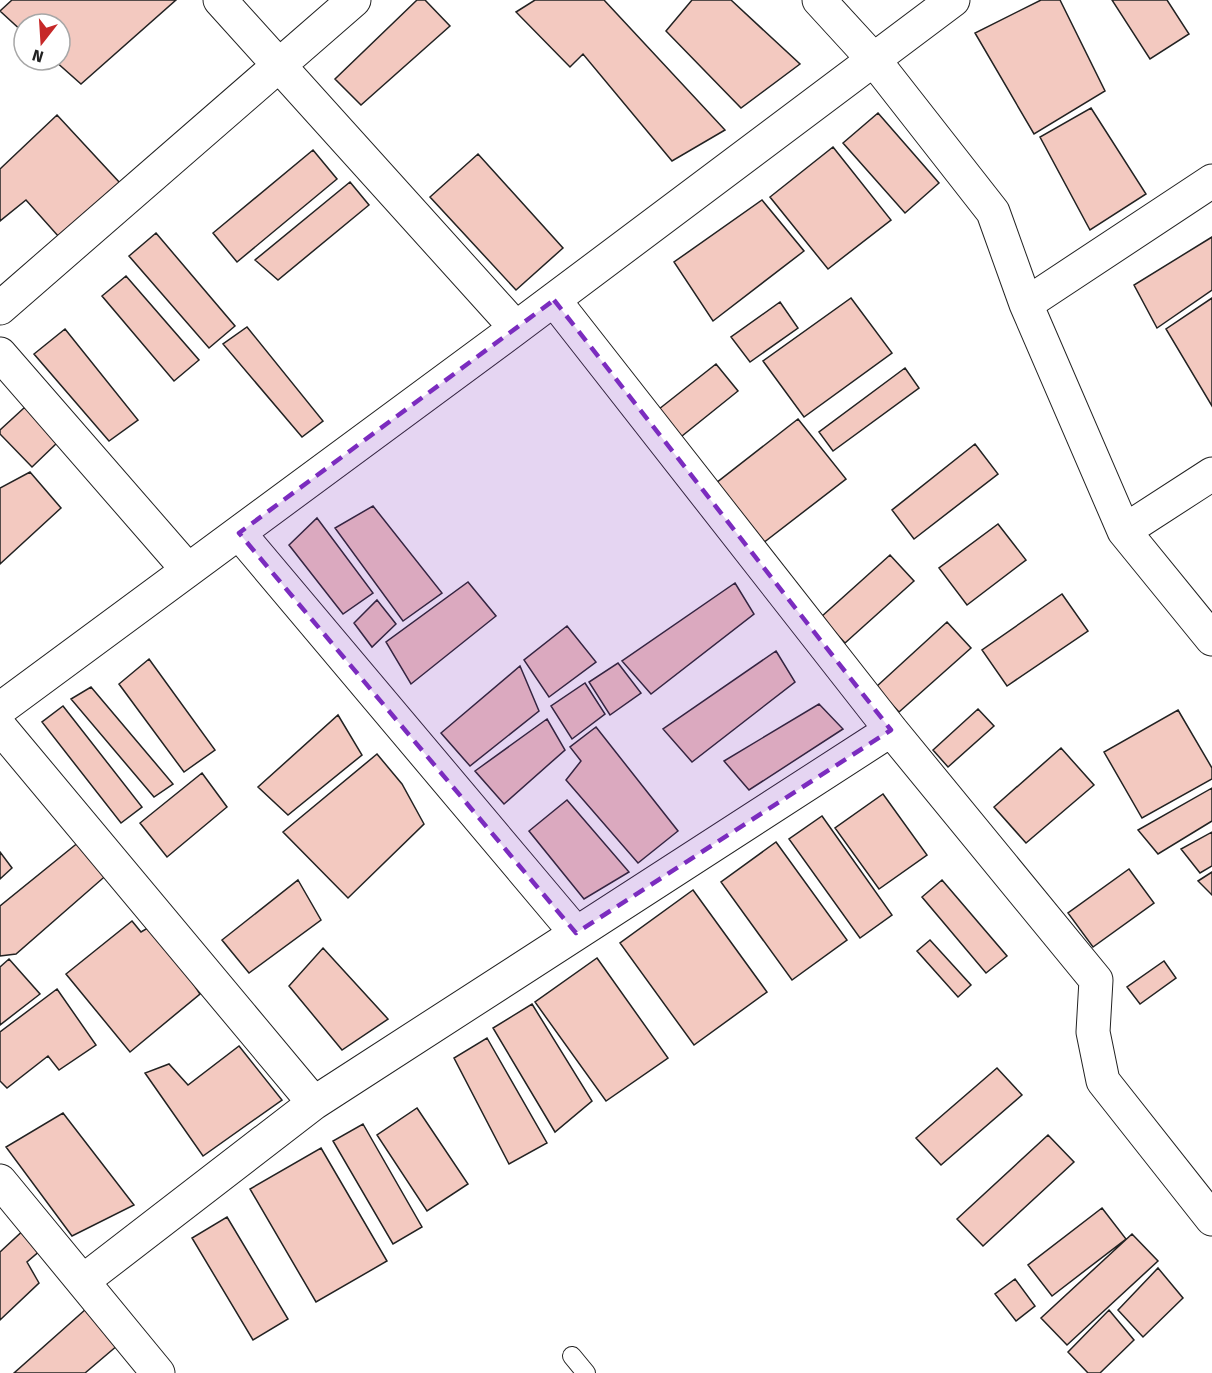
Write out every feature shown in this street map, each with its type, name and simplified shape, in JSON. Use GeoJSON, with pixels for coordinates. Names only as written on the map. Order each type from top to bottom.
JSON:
{"type":"FeatureCollection","features":[{"type":"Feature","properties":{"kind":"street"},"geometry":{"type":"LineString","coordinates":[[220,0],[516,328]]}},
{"type":"Feature","properties":{"kind":"street"},"geometry":{"type":"LineString","coordinates":[[0,308],[354,0]]}},
{"type":"Feature","properties":{"kind":"street"},"geometry":{"type":"LineString","coordinates":[[819,0],[874,60],[993,212],[1026,304],[1124,531],[1212,639]]}},
{"type":"Feature","properties":{"kind":"street"},"geometry":{"type":"LineString","coordinates":[[0,709],[554,300],[953,0]]}},
{"type":"Feature","properties":{"kind":"street"},"geometry":{"type":"LineString","coordinates":[[1026,304],[1212,181]]}},
{"type":"Feature","properties":{"kind":"street"},"geometry":{"type":"LineString","coordinates":[[554,300],[891,730],[1096,980],[1093,1032],[1103,1081],[1212,1219]]}},
{"type":"Feature","properties":{"kind":"street"},"geometry":{"type":"LineString","coordinates":[[0,354],[188,570]]}},
{"type":"Feature","properties":{"kind":"street"},"geometry":{"type":"LineString","coordinates":[[1124,531],[1212,474]]}},
{"type":"Feature","properties":{"kind":"street"},"geometry":{"type":"LineString","coordinates":[[239,533],[576,933]]}},
{"type":"Feature","properties":{"kind":"street"},"geometry":{"type":"LineString","coordinates":[[0,727],[314,1103]]}},
{"type":"Feature","properties":{"kind":"street"},"geometry":{"type":"LineString","coordinates":[[82,1281],[314,1103],[891,730]]}},
{"type":"Feature","properties":{"kind":"street"},"geometry":{"type":"LineString","coordinates":[[0,1181],[159,1373]]}},
{"type":"Feature","properties":{"kind":"lane"},"geometry":{"type":"LineString","coordinates":[[572,1356],[586,1373]]}},
{"type":"Feature","properties":{"kind":"highlighted area"},"geometry":{"type":"Polygon","coordinates":[[[554,300],[891,730],[576,933],[239,533],[554,300]]]}},
{"type":"Feature","properties":{"kind":"building"},"geometry":{"type":"Polygon","coordinates":[[[12,0],[176,0],[81,84],[68,72],[72,72],[72,12],[12,12],[12,22],[0,11],[12,0]]]}},
{"type":"Feature","properties":{"kind":"building"},"geometry":{"type":"Polygon","coordinates":[[[417,0],[425,0],[450,26],[361,105],[335,79],[417,0]]]}},
{"type":"Feature","properties":{"kind":"building"},"geometry":{"type":"Polygon","coordinates":[[[535,0],[604,0],[725,130],[672,161],[583,54],[570,67],[516,12],[535,0]]]}},
{"type":"Feature","properties":{"kind":"building"},"geometry":{"type":"Polygon","coordinates":[[[692,0],[731,0],[800,64],[741,108],[666,31],[692,0]]]}},
{"type":"Feature","properties":{"kind":"building"},"geometry":{"type":"Polygon","coordinates":[[[1041,0],[1060,0],[1105,91],[1034,134],[975,33],[1041,0]]]}},
{"type":"Feature","properties":{"kind":"building"},"geometry":{"type":"Polygon","coordinates":[[[1112,0],[1167,0],[1189,34],[1150,59],[1112,0]]]}},
{"type":"Feature","properties":{"kind":"building"},"geometry":{"type":"Polygon","coordinates":[[[1091,108],[1146,194],[1090,230],[1040,137],[1091,108]]]}},
{"type":"Feature","properties":{"kind":"building"},"geometry":{"type":"Polygon","coordinates":[[[878,113],[939,183],[905,213],[843,143],[878,113]]]}},
{"type":"Feature","properties":{"kind":"building"},"geometry":{"type":"Polygon","coordinates":[[[57,115],[120,183],[59,237],[26,200],[0,221],[0,169],[57,115]]]}},
{"type":"Feature","properties":{"kind":"building"},"geometry":{"type":"Polygon","coordinates":[[[833,147],[891,220],[828,269],[770,197],[833,147]]]}},
{"type":"Feature","properties":{"kind":"building"},"geometry":{"type":"Polygon","coordinates":[[[313,150],[337,179],[237,262],[213,233],[313,150]]]}},
{"type":"Feature","properties":{"kind":"building"},"geometry":{"type":"Polygon","coordinates":[[[478,154],[563,248],[516,290],[430,197],[478,154]]]}},
{"type":"Feature","properties":{"kind":"building"},"geometry":{"type":"Polygon","coordinates":[[[350,182],[369,205],[278,280],[255,260],[350,182]]]}},
{"type":"Feature","properties":{"kind":"building"},"geometry":{"type":"Polygon","coordinates":[[[762,200],[804,251],[713,321],[674,262],[762,200]]]}},
{"type":"Feature","properties":{"kind":"building"},"geometry":{"type":"Polygon","coordinates":[[[156,233],[235,326],[209,348],[129,256],[156,233]]]}},
{"type":"Feature","properties":{"kind":"building"},"geometry":{"type":"Polygon","coordinates":[[[1212,237],[1212,290],[1157,328],[1134,285],[1212,237]]]}},
{"type":"Feature","properties":{"kind":"building"},"geometry":{"type":"Polygon","coordinates":[[[126,276],[199,360],[174,381],[102,296],[126,276]]]}},
{"type":"Feature","properties":{"kind":"building"},"geometry":{"type":"Polygon","coordinates":[[[851,298],[892,353],[804,417],[763,361],[851,298]]]}},
{"type":"Feature","properties":{"kind":"building"},"geometry":{"type":"Polygon","coordinates":[[[1212,298],[1212,406],[1166,329],[1212,298]]]}},
{"type":"Feature","properties":{"kind":"building"},"geometry":{"type":"Polygon","coordinates":[[[780,302],[798,328],[750,362],[731,337],[780,302]]]}},
{"type":"Feature","properties":{"kind":"building"},"geometry":{"type":"Polygon","coordinates":[[[247,327],[323,421],[302,437],[223,344],[247,327]]]}},
{"type":"Feature","properties":{"kind":"building"},"geometry":{"type":"Polygon","coordinates":[[[65,329],[138,420],[109,441],[34,354],[65,329]]]}},
{"type":"Feature","properties":{"kind":"building"},"geometry":{"type":"Polygon","coordinates":[[[716,364],[738,391],[677,440],[654,413],[716,364]]]}},
{"type":"Feature","properties":{"kind":"building"},"geometry":{"type":"Polygon","coordinates":[[[905,368],[919,388],[833,451],[819,432],[905,368]]]}},
{"type":"Feature","properties":{"kind":"building"},"geometry":{"type":"Polygon","coordinates":[[[25,407],[58,442],[32,467],[0,434],[0,430],[25,407]]]}},
{"type":"Feature","properties":{"kind":"building"},"geometry":{"type":"Polygon","coordinates":[[[798,419],[846,479],[758,547],[711,487],[798,419]]]}},
{"type":"Feature","properties":{"kind":"building"},"geometry":{"type":"Polygon","coordinates":[[[975,444],[998,474],[914,539],[892,510],[975,444]]]}},
{"type":"Feature","properties":{"kind":"building"},"geometry":{"type":"Polygon","coordinates":[[[30,472],[61,508],[0,564],[0,488],[30,472]]]}},
{"type":"Feature","properties":{"kind":"building"},"geometry":{"type":"Polygon","coordinates":[[[373,506],[442,593],[403,621],[335,528],[373,506]]]}},
{"type":"Feature","properties":{"kind":"building"},"geometry":{"type":"Polygon","coordinates":[[[317,518],[373,593],[343,614],[289,545],[317,518]]]}},
{"type":"Feature","properties":{"kind":"building"},"geometry":{"type":"Polygon","coordinates":[[[998,524],[1026,560],[967,605],[939,568],[998,524]]]}},
{"type":"Feature","properties":{"kind":"building"},"geometry":{"type":"Polygon","coordinates":[[[890,555],[914,581],[845,643],[821,617],[890,555]]]}},
{"type":"Feature","properties":{"kind":"building"},"geometry":{"type":"Polygon","coordinates":[[[468,582],[496,616],[411,684],[386,642],[468,582]]]}},
{"type":"Feature","properties":{"kind":"building"},"geometry":{"type":"Polygon","coordinates":[[[735,583],[754,614],[651,694],[622,661],[735,583]]]}},
{"type":"Feature","properties":{"kind":"building"},"geometry":{"type":"Polygon","coordinates":[[[1062,594],[1088,631],[1007,686],[982,650],[1062,594]]]}},
{"type":"Feature","properties":{"kind":"building"},"geometry":{"type":"Polygon","coordinates":[[[377,600],[396,624],[372,647],[354,623],[377,600]]]}},
{"type":"Feature","properties":{"kind":"building"},"geometry":{"type":"Polygon","coordinates":[[[947,622],[971,648],[899,712],[876,687],[947,622]]]}},
{"type":"Feature","properties":{"kind":"building"},"geometry":{"type":"Polygon","coordinates":[[[567,626],[596,662],[549,697],[524,660],[567,626]]]}},
{"type":"Feature","properties":{"kind":"building"},"geometry":{"type":"Polygon","coordinates":[[[776,651],[795,682],[692,762],[663,729],[776,651]]]}},
{"type":"Feature","properties":{"kind":"building"},"geometry":{"type":"Polygon","coordinates":[[[149,659],[215,750],[184,772],[119,684],[149,659]]]}},
{"type":"Feature","properties":{"kind":"building"},"geometry":{"type":"Polygon","coordinates":[[[618,663],[641,693],[610,715],[589,682],[618,663]]]}},
{"type":"Feature","properties":{"kind":"building"},"geometry":{"type":"Polygon","coordinates":[[[520,666],[539,711],[470,766],[441,733],[520,666]]]}},
{"type":"Feature","properties":{"kind":"building"},"geometry":{"type":"Polygon","coordinates":[[[585,683],[605,714],[572,739],[551,706],[585,683]]]}},
{"type":"Feature","properties":{"kind":"building"},"geometry":{"type":"Polygon","coordinates":[[[91,687],[173,784],[154,797],[71,699],[91,687]]]}},
{"type":"Feature","properties":{"kind":"building"},"geometry":{"type":"Polygon","coordinates":[[[819,704],[843,729],[749,790],[724,761],[819,704]]]}},
{"type":"Feature","properties":{"kind":"building"},"geometry":{"type":"Polygon","coordinates":[[[63,706],[142,807],[121,823],[42,722],[63,706]]]}},
{"type":"Feature","properties":{"kind":"building"},"geometry":{"type":"Polygon","coordinates":[[[978,709],[994,726],[948,767],[933,750],[978,709]]]}},
{"type":"Feature","properties":{"kind":"building"},"geometry":{"type":"Polygon","coordinates":[[[1178,710],[1212,768],[1212,779],[1142,818],[1104,752],[1178,710]]]}},
{"type":"Feature","properties":{"kind":"building"},"geometry":{"type":"Polygon","coordinates":[[[338,715],[362,755],[288,815],[258,787],[338,715]]]}},
{"type":"Feature","properties":{"kind":"building"},"geometry":{"type":"Polygon","coordinates":[[[547,719],[565,750],[504,804],[475,771],[547,719]]]}},
{"type":"Feature","properties":{"kind":"building"},"geometry":{"type":"Polygon","coordinates":[[[596,727],[678,831],[638,863],[566,780],[581,761],[570,747],[596,727]]]}},
{"type":"Feature","properties":{"kind":"building"},"geometry":{"type":"Polygon","coordinates":[[[1061,748],[1094,785],[1026,843],[994,807],[1061,748]]]}},
{"type":"Feature","properties":{"kind":"building"},"geometry":{"type":"Polygon","coordinates":[[[377,754],[402,784],[424,824],[348,898],[283,832],[377,754]]]}},
{"type":"Feature","properties":{"kind":"building"},"geometry":{"type":"Polygon","coordinates":[[[202,773],[227,807],[167,857],[140,823],[202,773]]]}},
{"type":"Feature","properties":{"kind":"building"},"geometry":{"type":"Polygon","coordinates":[[[1212,788],[1212,821],[1158,854],[1138,830],[1212,788]]]}},
{"type":"Feature","properties":{"kind":"building"},"geometry":{"type":"Polygon","coordinates":[[[883,794],[927,855],[879,889],[835,828],[883,794]]]}},
{"type":"Feature","properties":{"kind":"building"},"geometry":{"type":"Polygon","coordinates":[[[567,800],[629,872],[584,899],[529,831],[567,800]]]}},
{"type":"Feature","properties":{"kind":"building"},"geometry":{"type":"Polygon","coordinates":[[[822,816],[892,915],[860,938],[789,839],[822,816]]]}},
{"type":"Feature","properties":{"kind":"building"},"geometry":{"type":"Polygon","coordinates":[[[1212,832],[1212,866],[1200,873],[1181,849],[1212,832]]]}},
{"type":"Feature","properties":{"kind":"building"},"geometry":{"type":"Polygon","coordinates":[[[85,837],[110,872],[16,954],[0,956],[0,906],[85,837]]]}},
{"type":"Feature","properties":{"kind":"building"},"geometry":{"type":"Polygon","coordinates":[[[776,842],[847,940],[792,980],[721,882],[776,842]]]}},
{"type":"Feature","properties":{"kind":"building"},"geometry":{"type":"Polygon","coordinates":[[[0,852],[12,868],[0,879],[0,852]]]}},
{"type":"Feature","properties":{"kind":"building"},"geometry":{"type":"Polygon","coordinates":[[[1129,869],[1154,903],[1093,947],[1068,913],[1129,869]]]}},
{"type":"Feature","properties":{"kind":"building"},"geometry":{"type":"Polygon","coordinates":[[[1212,872],[1212,895],[1198,881],[1212,872]]]}},
{"type":"Feature","properties":{"kind":"building"},"geometry":{"type":"Polygon","coordinates":[[[298,880],[321,920],[249,973],[222,940],[298,880]]]}},
{"type":"Feature","properties":{"kind":"building"},"geometry":{"type":"Polygon","coordinates":[[[942,880],[1007,956],[986,973],[922,897],[942,880]]]}},
{"type":"Feature","properties":{"kind":"building"},"geometry":{"type":"Polygon","coordinates":[[[693,890],[767,992],[694,1045],[620,943],[693,890]]]}},
{"type":"Feature","properties":{"kind":"building"},"geometry":{"type":"Polygon","coordinates":[[[132,921],[141,932],[158,922],[170,949],[200,994],[130,1052],[66,974],[132,921]]]}},
{"type":"Feature","properties":{"kind":"building"},"geometry":{"type":"Polygon","coordinates":[[[930,940],[971,985],[958,997],[917,951],[930,940]]]}},
{"type":"Feature","properties":{"kind":"building"},"geometry":{"type":"Polygon","coordinates":[[[323,948],[388,1019],[342,1050],[289,986],[323,948]]]}},
{"type":"Feature","properties":{"kind":"building"},"geometry":{"type":"Polygon","coordinates":[[[597,958],[668,1058],[606,1101],[535,1002],[597,958]]]}},
{"type":"Feature","properties":{"kind":"building"},"geometry":{"type":"Polygon","coordinates":[[[9,959],[40,994],[0,1025],[0,967],[9,959]]]}},
{"type":"Feature","properties":{"kind":"building"},"geometry":{"type":"Polygon","coordinates":[[[1164,961],[1176,978],[1140,1004],[1127,987],[1164,961]]]}},
{"type":"Feature","properties":{"kind":"building"},"geometry":{"type":"Polygon","coordinates":[[[57,989],[96,1045],[59,1070],[48,1056],[7,1088],[0,1081],[0,1032],[57,989]]]}},
{"type":"Feature","properties":{"kind":"building"},"geometry":{"type":"Polygon","coordinates":[[[532,1004],[592,1101],[555,1132],[493,1028],[532,1004]]]}},
{"type":"Feature","properties":{"kind":"building"},"geometry":{"type":"Polygon","coordinates":[[[487,1038],[547,1143],[509,1164],[454,1058],[487,1038]]]}},
{"type":"Feature","properties":{"kind":"building"},"geometry":{"type":"Polygon","coordinates":[[[239,1046],[282,1100],[203,1156],[145,1073],[169,1064],[188,1085],[239,1046]]]}},
{"type":"Feature","properties":{"kind":"building"},"geometry":{"type":"Polygon","coordinates":[[[997,1068],[1022,1095],[941,1165],[916,1138],[997,1068]]]}},
{"type":"Feature","properties":{"kind":"building"},"geometry":{"type":"Polygon","coordinates":[[[417,1108],[468,1184],[427,1211],[377,1135],[417,1108]]]}},
{"type":"Feature","properties":{"kind":"building"},"geometry":{"type":"Polygon","coordinates":[[[63,1113],[134,1205],[72,1236],[6,1147],[63,1113]]]}},
{"type":"Feature","properties":{"kind":"building"},"geometry":{"type":"Polygon","coordinates":[[[363,1124],[422,1227],[393,1244],[333,1141],[363,1124]]]}},
{"type":"Feature","properties":{"kind":"building"},"geometry":{"type":"Polygon","coordinates":[[[1048,1135],[1074,1162],[983,1246],[957,1219],[1048,1135]]]}},
{"type":"Feature","properties":{"kind":"building"},"geometry":{"type":"Polygon","coordinates":[[[321,1148],[387,1261],[316,1302],[250,1189],[321,1148]]]}},
{"type":"Feature","properties":{"kind":"building"},"geometry":{"type":"Polygon","coordinates":[[[1102,1208],[1126,1239],[1052,1296],[1028,1265],[1102,1208]]]}},
{"type":"Feature","properties":{"kind":"building"},"geometry":{"type":"Polygon","coordinates":[[[227,1217],[288,1319],[253,1340],[192,1238],[227,1217]]]}},
{"type":"Feature","properties":{"kind":"building"},"geometry":{"type":"Polygon","coordinates":[[[27,1227],[42,1249],[27,1262],[39,1283],[0,1320],[0,1252],[27,1227]]]}},
{"type":"Feature","properties":{"kind":"building"},"geometry":{"type":"Polygon","coordinates":[[[1132,1234],[1158,1261],[1067,1345],[1041,1318],[1132,1234]]]}},
{"type":"Feature","properties":{"kind":"building"},"geometry":{"type":"Polygon","coordinates":[[[1158,1268],[1183,1298],[1143,1337],[1118,1310],[1158,1268]]]}},
{"type":"Feature","properties":{"kind":"building"},"geometry":{"type":"Polygon","coordinates":[[[1015,1279],[1035,1306],[1016,1321],[995,1294],[1015,1279]]]}},
{"type":"Feature","properties":{"kind":"building"},"geometry":{"type":"Polygon","coordinates":[[[86,1309],[118,1345],[85,1373],[14,1373],[86,1309]]]}},
{"type":"Feature","properties":{"kind":"building"},"geometry":{"type":"Polygon","coordinates":[[[1109,1310],[1134,1340],[1100,1373],[1088,1373],[1068,1352],[1109,1310]]]}}]}
